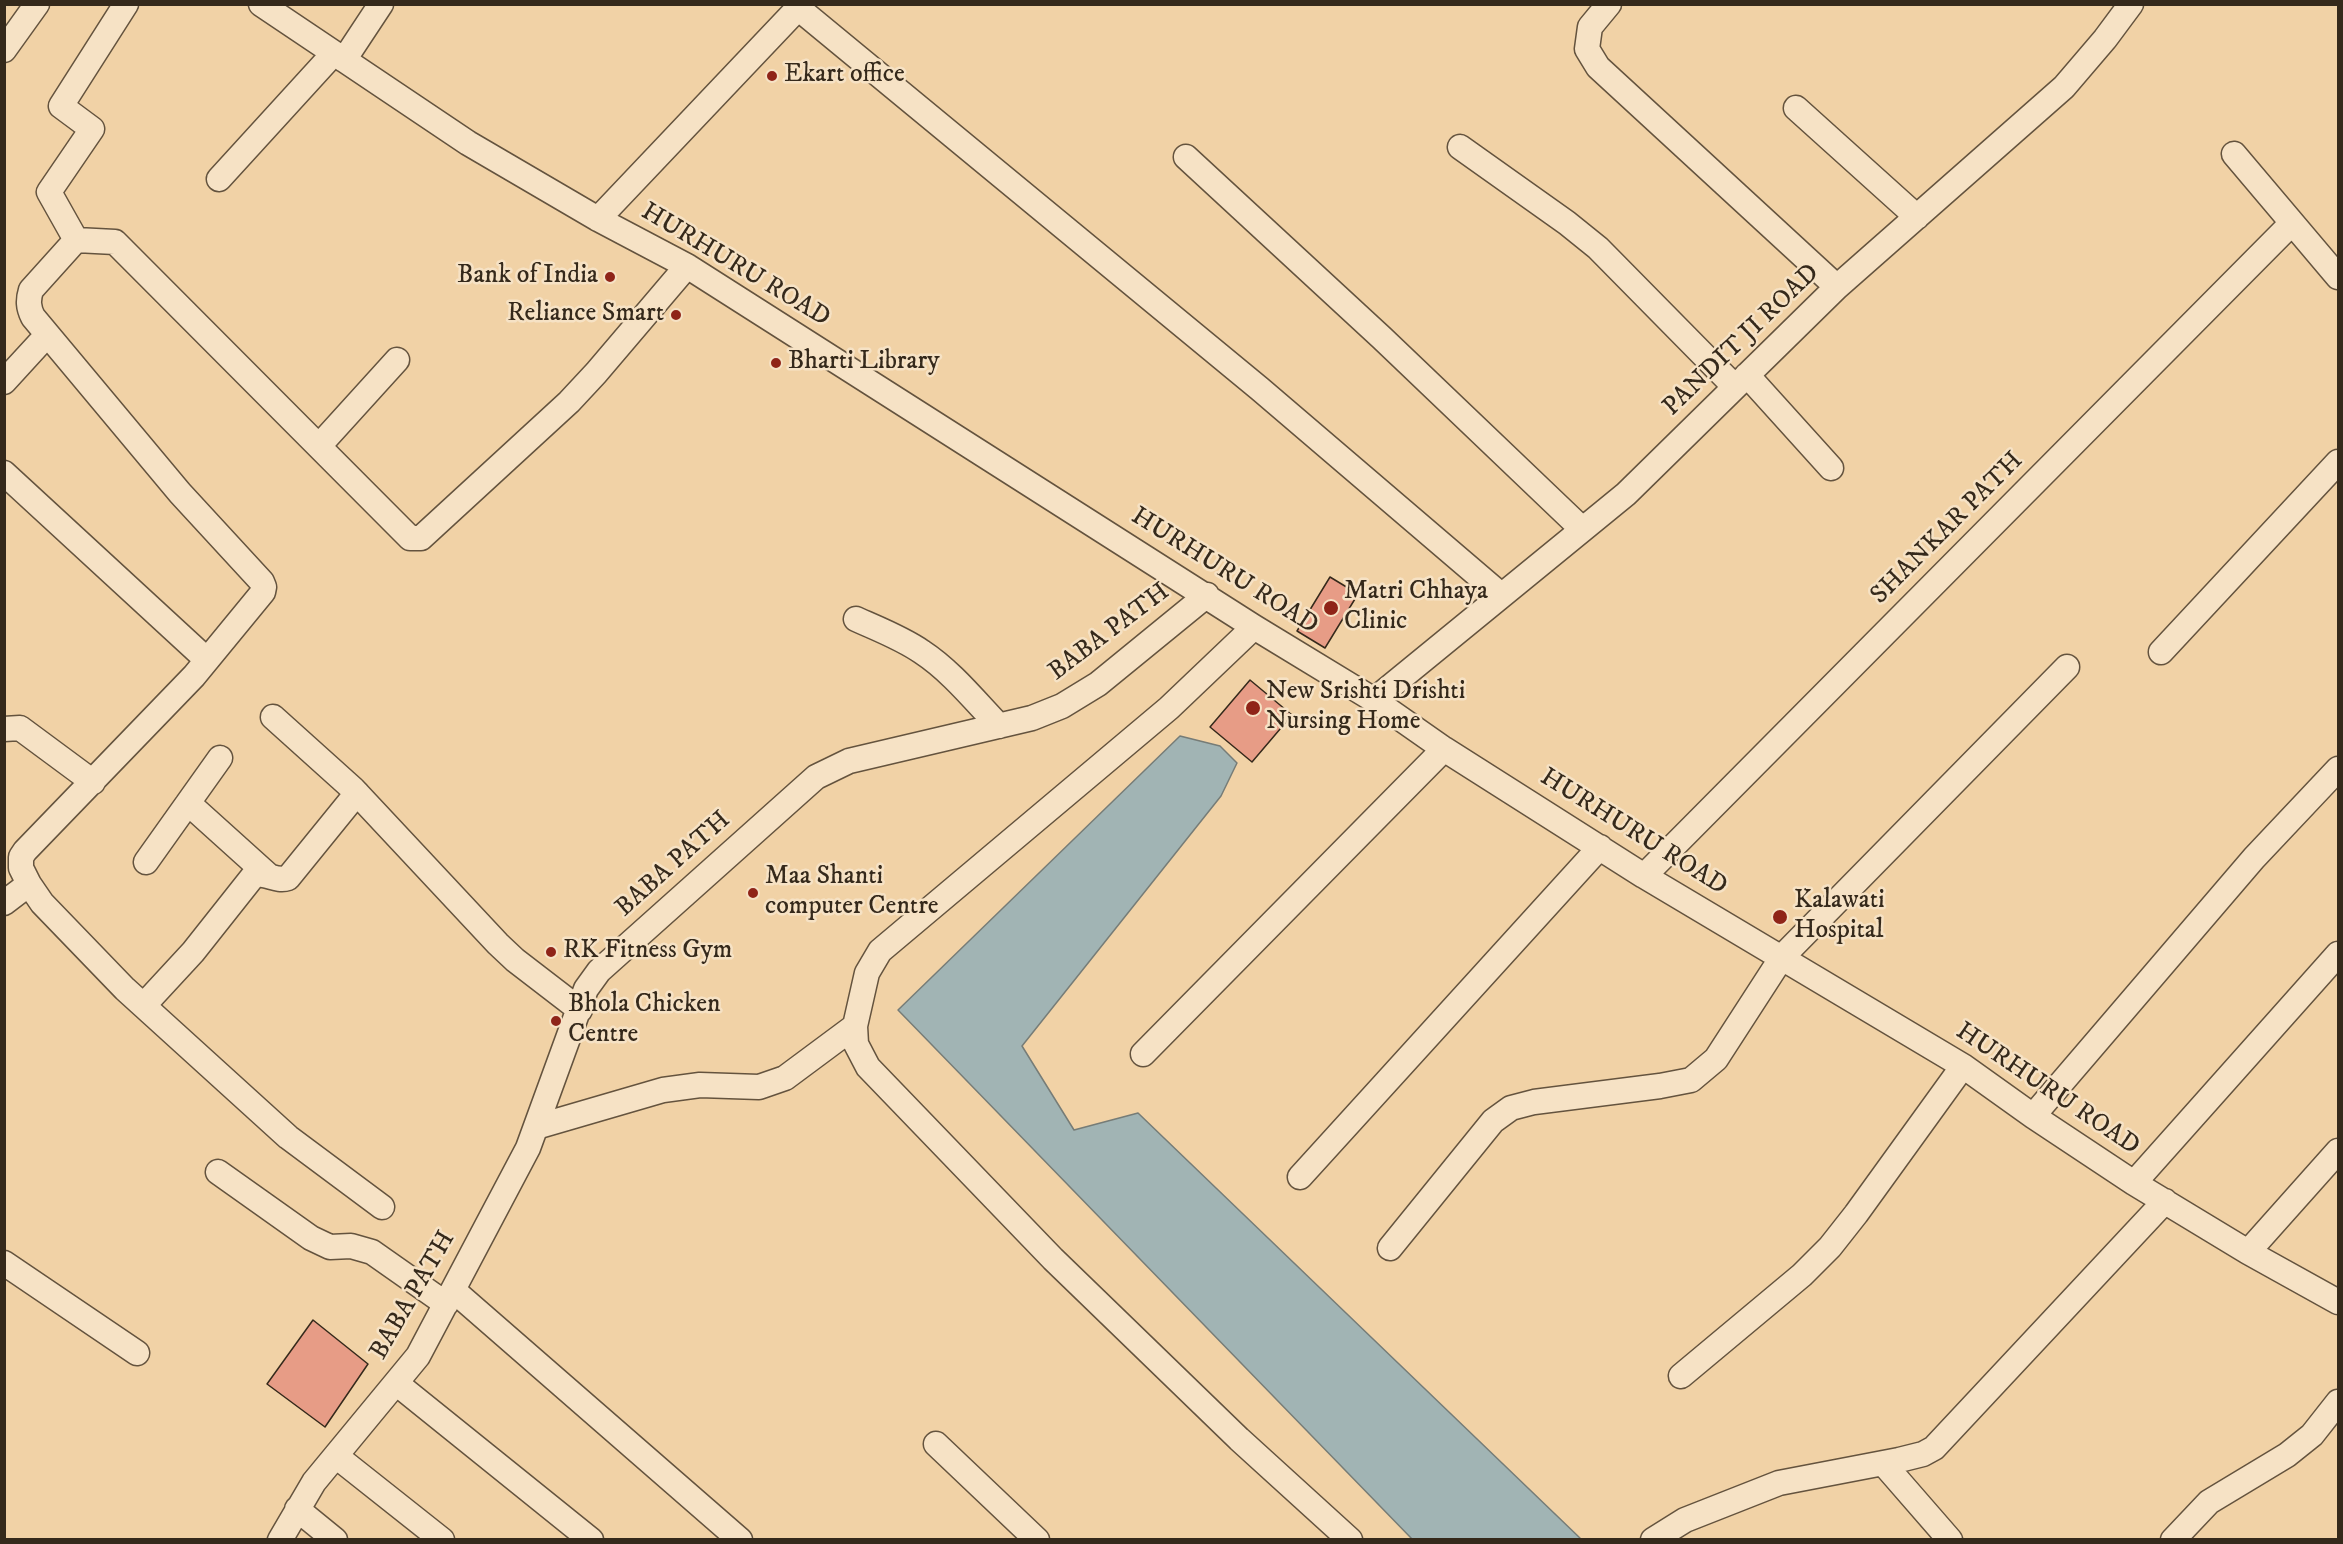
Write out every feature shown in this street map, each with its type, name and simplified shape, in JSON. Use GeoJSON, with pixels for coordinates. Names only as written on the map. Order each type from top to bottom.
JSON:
{"type":"FeatureCollection","features":[{"type":"Feature","properties":{"kind":"street"},"geometry":{"type":"LineString","coordinates":[[4,50],[37,4]]}},
{"type":"Feature","properties":{"kind":"street"},"geometry":{"type":"LineString","coordinates":[[76,240],[49,192],[92,129],[61,106],[126,4]]}},
{"type":"Feature","properties":{"kind":"street","name":"HURHURU ROAD"},"geometry":{"type":"LineString","coordinates":[[261,4],[468,142],[598,219],[687,266],[1254,627],[1374,700],[1444,749],[1644,876],[1963,1066],[2134,1183],[2248,1252],[2338,1302]]}},
{"type":"Feature","properties":{"kind":"street"},"geometry":{"type":"LineString","coordinates":[[219,179],[339,56],[381,4]]}},
{"type":"Feature","properties":{"kind":"street"},"geometry":{"type":"LineString","coordinates":[[1609,4],[1590,27],[1587,49],[1598,67],[1837,287]]}},
{"type":"Feature","properties":{"kind":"street","name":"PANDIT JI ROAD"},"geometry":{"type":"LineString","coordinates":[[1374,700],[1626,494],[1837,287],[2064,87],[2106,39],[2131,4]]}},
{"type":"Feature","properties":{"kind":"street"},"geometry":{"type":"LineString","coordinates":[[598,219],[800,6],[1260,389],[1501,595]]}},
{"type":"Feature","properties":{"kind":"street"},"geometry":{"type":"LineString","coordinates":[[1796,108],[1917,217]]}},
{"type":"Feature","properties":{"kind":"street"},"geometry":{"type":"LineString","coordinates":[[1460,147],[1567,223],[1598,248],[1831,468]]}},
{"type":"Feature","properties":{"kind":"street"},"geometry":{"type":"LineString","coordinates":[[2234,154],[2338,277]]}},
{"type":"Feature","properties":{"kind":"street"},"geometry":{"type":"LineString","coordinates":[[1186,157],[1382,338],[1582,529]]}},
{"type":"Feature","properties":{"kind":"street","name":"SHANKAR PATH"},"geometry":{"type":"LineString","coordinates":[[1644,876],[2292,223]]}},
{"type":"Feature","properties":{"kind":"street"},"geometry":{"type":"LineString","coordinates":[[76,240],[31,290],[28,308],[47,336],[180,493],[262,582],[264,587],[263,592],[207,660],[21,857],[21,868],[42,903],[144,1005],[288,1137],[382,1207]]}},
{"type":"Feature","properties":{"kind":"street"},"geometry":{"type":"LineString","coordinates":[[76,240],[115,242],[410,538],[421,538],[569,402],[596,374],[687,266]]}},
{"type":"Feature","properties":{"kind":"street"},"geometry":{"type":"LineString","coordinates":[[4,382],[47,336]]}},
{"type":"Feature","properties":{"kind":"street"},"geometry":{"type":"LineString","coordinates":[[319,446],[397,360]]}},
{"type":"Feature","properties":{"kind":"street"},"geometry":{"type":"LineString","coordinates":[[2161,652],[2338,462]]}},
{"type":"Feature","properties":{"kind":"street"},"geometry":{"type":"LineString","coordinates":[[4,473],[207,660]]}},
{"type":"Feature","properties":{"kind":"street","name":"BABA PATH"},"geometry":{"type":"LineString","coordinates":[[280,1539],[314,1482],[418,1356],[528,1148],[580,1011],[586,989],[599,971],[816,777],[849,761],[1032,718],[1062,706],[1098,684],[1207,595]]}},
{"type":"Feature","properties":{"kind":"street"},"geometry":{"type":"LineString","coordinates":[[856,620],[899,638],[923,652],[941,667],[999,726]]}},
{"type":"Feature","properties":{"kind":"street"},"geometry":{"type":"LineString","coordinates":[[1254,627],[1169,708],[880,951],[867,973],[855,1026],[856,1044],[868,1067],[1053,1259],[1239,1439],[1350,1539]]}},
{"type":"Feature","properties":{"kind":"street"},"geometry":{"type":"LineString","coordinates":[[1390,1248],[1493,1120],[1511,1108],[1534,1101],[1660,1086],[1691,1080],[1716,1059],[1782,957],[2067,667]]}},
{"type":"Feature","properties":{"kind":"street"},"geometry":{"type":"LineString","coordinates":[[273,717],[357,793],[498,944],[580,1011]]}},
{"type":"Feature","properties":{"kind":"street"},"geometry":{"type":"LineString","coordinates":[[4,729],[20,729],[93,782]]}},
{"type":"Feature","properties":{"kind":"street"},"geometry":{"type":"LineString","coordinates":[[1143,1054],[1444,749]]}},
{"type":"Feature","properties":{"kind":"street"},"geometry":{"type":"LineString","coordinates":[[146,862],[220,758]]}},
{"type":"Feature","properties":{"kind":"street"},"geometry":{"type":"LineString","coordinates":[[2033,1116],[2254,858],[2338,769]]}},
{"type":"Feature","properties":{"kind":"street"},"geometry":{"type":"LineString","coordinates":[[144,1005],[193,952],[254,875],[269,876],[279,880],[288,878],[357,793]]}},
{"type":"Feature","properties":{"kind":"street"},"geometry":{"type":"LineString","coordinates":[[188,803],[269,876]]}},
{"type":"Feature","properties":{"kind":"street"},"geometry":{"type":"LineString","coordinates":[[1300,1177],[1600,847]]}},
{"type":"Feature","properties":{"kind":"street"},"geometry":{"type":"LineString","coordinates":[[4,903],[29,884]]}},
{"type":"Feature","properties":{"kind":"street"},"geometry":{"type":"LineString","coordinates":[[2134,1183],[2338,954]]}},
{"type":"Feature","properties":{"kind":"street"},"geometry":{"type":"LineString","coordinates":[[536,1127],[663,1090],[700,1085],[759,1088],[785,1078],[855,1026]]}},
{"type":"Feature","properties":{"kind":"street"},"geometry":{"type":"LineString","coordinates":[[1681,1376],[1802,1275],[1830,1247],[1857,1214],[1963,1066]]}},
{"type":"Feature","properties":{"kind":"street"},"geometry":{"type":"LineString","coordinates":[[2248,1252],[2338,1151]]}},
{"type":"Feature","properties":{"kind":"street"},"geometry":{"type":"LineString","coordinates":[[218,1172],[310,1238],[330,1247],[351,1246],[372,1252],[449,1297],[740,1539]]}},
{"type":"Feature","properties":{"kind":"street"},"geometry":{"type":"LineString","coordinates":[[1653,1539],[1685,1520],[1779,1483],[1923,1454],[1934,1448],[2165,1201]]}},
{"type":"Feature","properties":{"kind":"street"},"geometry":{"type":"LineString","coordinates":[[4,1263],[137,1353]]}},
{"type":"Feature","properties":{"kind":"street"},"geometry":{"type":"LineString","coordinates":[[396,1383],[591,1539]]}},
{"type":"Feature","properties":{"kind":"street"},"geometry":{"type":"LineString","coordinates":[[2172,1539],[2209,1502],[2287,1455],[2312,1435],[2338,1402]]}},
{"type":"Feature","properties":{"kind":"street"},"geometry":{"type":"LineString","coordinates":[[936,1444],[1037,1539]]}},
{"type":"Feature","properties":{"kind":"street"},"geometry":{"type":"LineString","coordinates":[[336,1456],[442,1539]]}},
{"type":"Feature","properties":{"kind":"street"},"geometry":{"type":"LineString","coordinates":[[1883,1463],[1950,1539]]}},
{"type":"Feature","properties":{"kind":"street"},"geometry":{"type":"LineString","coordinates":[[297,1509],[335,1539]]}},
{"type":"Feature","properties":{"kind":"shaded area"},"geometry":{"type":"Polygon","coordinates":[[[1180,736],[1220,746],[1237,763],[1221,796],[1022,1046],[1074,1130],[1138,1113],[1581,1539],[1412,1539],[898,1010],[1180,736]]]}},
{"type":"Feature","properties":{"kind":"building"},"geometry":{"type":"Polygon","coordinates":[[[1330,577],[1358,594],[1325,648],[1297,631],[1330,577]]]}},
{"type":"Feature","properties":{"kind":"building"},"geometry":{"type":"Polygon","coordinates":[[[1250,680],[1292,715],[1252,762],[1210,727],[1250,680]]]}},
{"type":"Feature","properties":{"kind":"building"},"geometry":{"type":"Polygon","coordinates":[[[313,1320],[368,1364],[325,1427],[267,1384],[313,1320]]]}},
{"type":"Feature","properties":{"kind":"place","name":"Ekart office"},"geometry":{"type":"Point","coordinates":[772,76]}},
{"type":"Feature","properties":{"kind":"place","name":"Bank of India"},"geometry":{"type":"Point","coordinates":[610,277]}},
{"type":"Feature","properties":{"kind":"place","name":"Reliance Smart"},"geometry":{"type":"Point","coordinates":[676,315]}},
{"type":"Feature","properties":{"kind":"place","name":"Bharti Library"},"geometry":{"type":"Point","coordinates":[776,363]}},
{"type":"Feature","properties":{"kind":"place","name":"Matri Chhaya Clinic"},"geometry":{"type":"Point","coordinates":[1331,608]}},
{"type":"Feature","properties":{"kind":"place","name":"New Srishti Drishti Nursing Home"},"geometry":{"type":"Point","coordinates":[1253,708]}},
{"type":"Feature","properties":{"kind":"place","name":"Maa Shanti computer Centre"},"geometry":{"type":"Point","coordinates":[753,893]}},
{"type":"Feature","properties":{"kind":"place","name":"Kalawati Hospital"},"geometry":{"type":"Point","coordinates":[1780,917]}},
{"type":"Feature","properties":{"kind":"place","name":"RK Fitness Gym"},"geometry":{"type":"Point","coordinates":[551,952]}},
{"type":"Feature","properties":{"kind":"place","name":"Bhola Chicken Centre"},"geometry":{"type":"Point","coordinates":[556,1021]}}]}
